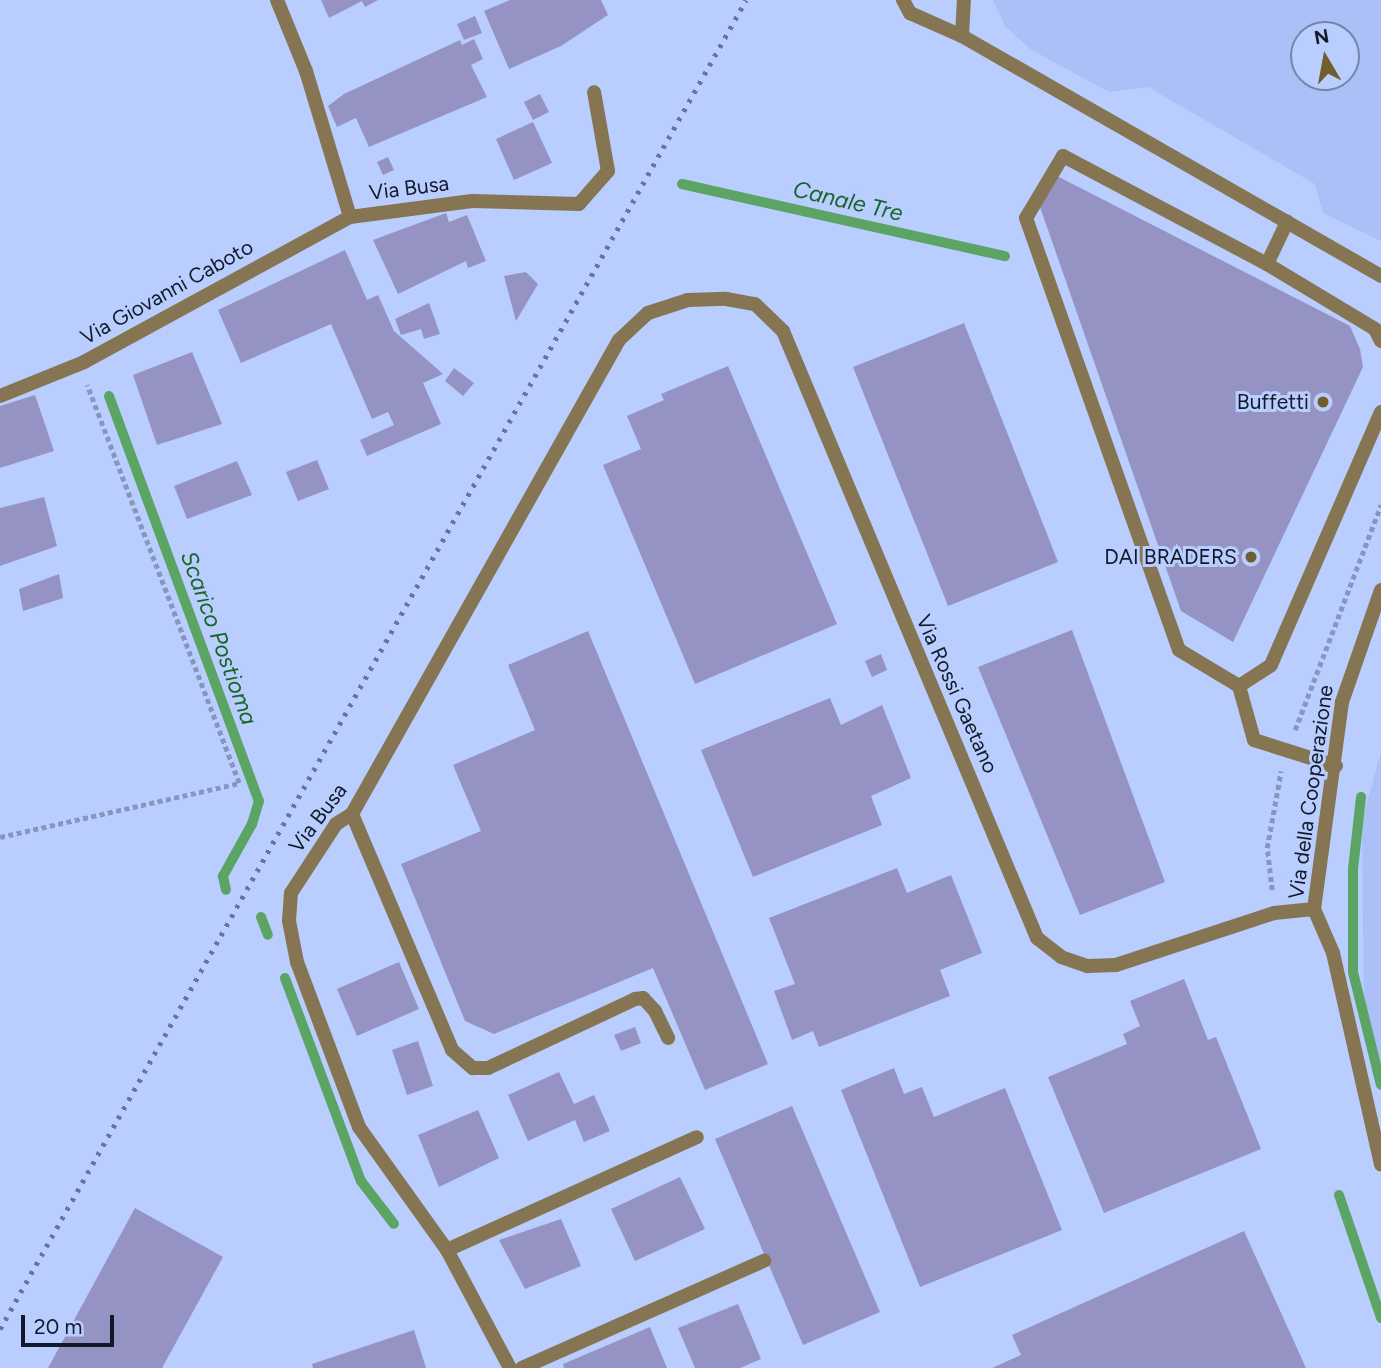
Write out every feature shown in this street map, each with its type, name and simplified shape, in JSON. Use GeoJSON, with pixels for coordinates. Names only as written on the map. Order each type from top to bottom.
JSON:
{"type":"FeatureCollection","features":[{"type":"Feature","properties":{"kind":"street","name":"Via Busa"},"geometry":{"type":"LineString","coordinates":[[277,0],[306,71],[350,217],[472,201],[579,204],[608,171],[594,92]]}},
{"type":"Feature","properties":{"kind":"street"},"geometry":{"type":"LineString","coordinates":[[903,0],[910,13],[962,36],[1379,274]]}},
{"type":"Feature","properties":{"kind":"street"},"geometry":{"type":"LineString","coordinates":[[962,36],[964,0]]}},
{"type":"Feature","properties":{"kind":"street"},"geometry":{"type":"LineString","coordinates":[[1336,765],[1254,740],[1239,686],[1179,650],[1026,218],[1063,156],[1267,264],[1375,329],[1381,341]]}},
{"type":"Feature","properties":{"kind":"street","name":"Via Giovanni Caboto"},"geometry":{"type":"LineString","coordinates":[[0,396],[84,362],[350,217]]}},
{"type":"Feature","properties":{"kind":"street"},"geometry":{"type":"LineString","coordinates":[[1267,264],[1287,222]]}},
{"type":"Feature","properties":{"kind":"street","name":"Via Rossi Gaetano"},"geometry":{"type":"LineString","coordinates":[[648,313],[688,300],[726,299],[755,304],[783,331],[1037,938],[1074,961],[1116,965],[1274,913],[1314,909]]}},
{"type":"Feature","properties":{"kind":"street","name":"Via Busa"},"geometry":{"type":"LineString","coordinates":[[510,1368],[447,1250],[359,1127],[297,962],[289,921],[291,893],[336,824],[352,814],[619,340],[648,313]]}},
{"type":"Feature","properties":{"kind":"street"},"geometry":{"type":"LineString","coordinates":[[1239,686],[1270,665],[1381,412]]}},
{"type":"Feature","properties":{"kind":"street","name":"Via della Cooperazione"},"geometry":{"type":"LineString","coordinates":[[1381,590],[1342,702],[1336,765],[1314,909],[1333,953],[1381,1165]]}},
{"type":"Feature","properties":{"kind":"street"},"geometry":{"type":"LineString","coordinates":[[352,814],[452,1050],[473,1068],[488,1068],[635,999],[643,998],[655,1011],[668,1038]]}},
{"type":"Feature","properties":{"kind":"street"},"geometry":{"type":"LineString","coordinates":[[447,1250],[697,1138]]}},
{"type":"Feature","properties":{"kind":"street"},"geometry":{"type":"LineString","coordinates":[[522,1368],[764,1261]]}},
{"type":"Feature","properties":{"kind":"path"},"geometry":{"type":"LineString","coordinates":[[0,837],[239,783],[89,395],[84,362]]}},
{"type":"Feature","properties":{"kind":"path"},"geometry":{"type":"LineString","coordinates":[[1293,735],[1381,505]]}},
{"type":"Feature","properties":{"kind":"path"},"geometry":{"type":"LineString","coordinates":[[1270,875],[1267,848],[1281,772]]}},
{"type":"Feature","properties":{"kind":"shaded area"},"geometry":{"type":"Polygon","coordinates":[[[993,0],[1381,0],[1381,241],[1323,213],[1315,184],[1148,87],[1109,92],[1030,49],[1005,26],[993,0]]]}},
{"type":"Feature","properties":{"kind":"shaded area"},"geometry":{"type":"Polygon","coordinates":[[[1381,752],[1381,1062],[1364,1011],[1362,821],[1381,752]]]}},
{"type":"Feature","properties":{"kind":"building"},"geometry":{"type":"Polygon","coordinates":[[[321,0],[378,0],[365,7],[362,1],[329,18],[321,0]]]}},
{"type":"Feature","properties":{"kind":"building"},"geometry":{"type":"Polygon","coordinates":[[[510,0],[601,0],[608,15],[561,46],[509,69],[484,11],[510,0]]]}},
{"type":"Feature","properties":{"kind":"building"},"geometry":{"type":"Polygon","coordinates":[[[475,16],[482,33],[464,40],[457,24],[475,16]]]}},
{"type":"Feature","properties":{"kind":"building"},"geometry":{"type":"Polygon","coordinates":[[[474,39],[483,59],[471,65],[487,97],[369,147],[356,118],[337,127],[328,106],[344,94],[460,40],[462,45],[474,39]]]}},
{"type":"Feature","properties":{"kind":"building"},"geometry":{"type":"Polygon","coordinates":[[[540,94],[549,112],[533,120],[524,102],[540,94]]]}},
{"type":"Feature","properties":{"kind":"building"},"geometry":{"type":"Polygon","coordinates":[[[533,122],[552,163],[514,180],[496,139],[533,122]]]}},
{"type":"Feature","properties":{"kind":"building"},"geometry":{"type":"Polygon","coordinates":[[[388,157],[394,170],[383,175],[377,162],[388,157]]]}},
{"type":"Feature","properties":{"kind":"building"},"geometry":{"type":"Polygon","coordinates":[[[1057,176],[1350,326],[1360,349],[1363,367],[1233,642],[1181,611],[1040,207],[1057,176]]]}},
{"type":"Feature","properties":{"kind":"building"},"geometry":{"type":"Polygon","coordinates":[[[446,213],[449,222],[467,215],[486,261],[468,268],[466,261],[398,294],[373,240],[446,213]]]}},
{"type":"Feature","properties":{"kind":"building"},"geometry":{"type":"Polygon","coordinates":[[[345,250],[367,300],[378,295],[394,331],[443,374],[423,383],[441,424],[367,456],[360,440],[394,425],[388,412],[372,419],[331,324],[241,363],[218,310],[345,250]]]}},
{"type":"Feature","properties":{"kind":"building"},"geometry":{"type":"Polygon","coordinates":[[[526,272],[538,284],[516,321],[504,276],[526,272]]]}},
{"type":"Feature","properties":{"kind":"building"},"geometry":{"type":"Polygon","coordinates":[[[429,303],[440,334],[424,339],[421,329],[401,335],[395,319],[429,303]]]}},
{"type":"Feature","properties":{"kind":"building"},"geometry":{"type":"Polygon","coordinates":[[[964,323],[1058,562],[948,606],[853,367],[964,323]]]}},
{"type":"Feature","properties":{"kind":"building"},"geometry":{"type":"Polygon","coordinates":[[[192,352],[222,424],[157,445],[133,375],[192,352]]]}},
{"type":"Feature","properties":{"kind":"building"},"geometry":{"type":"Polygon","coordinates":[[[728,366],[837,624],[695,684],[603,465],[641,449],[627,416],[664,400],[661,394],[728,366]]]}},
{"type":"Feature","properties":{"kind":"building"},"geometry":{"type":"Polygon","coordinates":[[[454,368],[474,383],[463,396],[445,381],[454,368]]]}},
{"type":"Feature","properties":{"kind":"building"},"geometry":{"type":"Polygon","coordinates":[[[35,395],[54,451],[0,468],[0,406],[35,395]]]}},
{"type":"Feature","properties":{"kind":"building"},"geometry":{"type":"Polygon","coordinates":[[[317,460],[329,489],[298,501],[286,472],[317,460]]]}},
{"type":"Feature","properties":{"kind":"building"},"geometry":{"type":"Polygon","coordinates":[[[237,461],[252,495],[187,519],[174,486],[237,461]]]}},
{"type":"Feature","properties":{"kind":"building"},"geometry":{"type":"Polygon","coordinates":[[[44,497],[57,546],[0,566],[0,508],[44,497]]]}},
{"type":"Feature","properties":{"kind":"building"},"geometry":{"type":"Polygon","coordinates":[[[59,574],[63,598],[23,611],[19,589],[59,574]]]}},
{"type":"Feature","properties":{"kind":"building"},"geometry":{"type":"Polygon","coordinates":[[[1072,630],[1165,882],[1080,915],[978,667],[1072,630]]]}},
{"type":"Feature","properties":{"kind":"building"},"geometry":{"type":"Polygon","coordinates":[[[588,631],[768,1064],[705,1090],[653,968],[494,1034],[465,1021],[401,864],[481,831],[453,765],[535,730],[508,665],[588,631]]]}},
{"type":"Feature","properties":{"kind":"building"},"geometry":{"type":"Polygon","coordinates":[[[881,654],[887,670],[872,677],[865,661],[881,654]]]}},
{"type":"Feature","properties":{"kind":"building"},"geometry":{"type":"Polygon","coordinates":[[[830,698],[841,725],[882,705],[911,778],[871,796],[882,825],[753,877],[701,750],[830,698]]]}},
{"type":"Feature","properties":{"kind":"building"},"geometry":{"type":"Polygon","coordinates":[[[897,868],[907,893],[951,875],[982,953],[940,970],[950,996],[819,1047],[813,1031],[792,1040],[774,991],[795,984],[769,918],[897,868]]]}},
{"type":"Feature","properties":{"kind":"building"},"geometry":{"type":"Polygon","coordinates":[[[399,962],[419,1009],[357,1036],[337,989],[399,962]]]}},
{"type":"Feature","properties":{"kind":"building"},"geometry":{"type":"Polygon","coordinates":[[[1184,979],[1208,1040],[1216,1037],[1261,1149],[1104,1213],[1048,1077],[1127,1044],[1123,1034],[1140,1026],[1130,1001],[1184,979]]]}},
{"type":"Feature","properties":{"kind":"building"},"geometry":{"type":"Polygon","coordinates":[[[635,1027],[641,1043],[621,1051],[614,1035],[635,1027]]]}},
{"type":"Feature","properties":{"kind":"building"},"geometry":{"type":"Polygon","coordinates":[[[418,1041],[433,1086],[407,1095],[392,1050],[418,1041]]]}},
{"type":"Feature","properties":{"kind":"building"},"geometry":{"type":"Polygon","coordinates":[[[894,1068],[904,1094],[922,1087],[934,1117],[1005,1088],[1062,1230],[920,1287],[841,1090],[894,1068]]]}},
{"type":"Feature","properties":{"kind":"building"},"geometry":{"type":"Polygon","coordinates":[[[559,1072],[574,1104],[594,1095],[610,1131],[584,1142],[575,1120],[528,1141],[508,1095],[559,1072]]]}},
{"type":"Feature","properties":{"kind":"building"},"geometry":{"type":"Polygon","coordinates":[[[792,1106],[880,1312],[803,1345],[715,1139],[792,1106]]]}},
{"type":"Feature","properties":{"kind":"building"},"geometry":{"type":"Polygon","coordinates":[[[478,1110],[499,1158],[439,1187],[418,1135],[478,1110]]]}},
{"type":"Feature","properties":{"kind":"building"},"geometry":{"type":"Polygon","coordinates":[[[680,1177],[705,1229],[635,1261],[611,1209],[680,1177]]]}},
{"type":"Feature","properties":{"kind":"building"},"geometry":{"type":"Polygon","coordinates":[[[135,1208],[223,1257],[162,1368],[48,1368],[135,1208]]]}},
{"type":"Feature","properties":{"kind":"building"},"geometry":{"type":"Polygon","coordinates":[[[561,1219],[581,1266],[525,1289],[499,1240],[561,1219]]]}},
{"type":"Feature","properties":{"kind":"building"},"geometry":{"type":"Polygon","coordinates":[[[1244,1231],[1306,1368],[992,1368],[1021,1355],[1012,1335],[1244,1231]]]}},
{"type":"Feature","properties":{"kind":"building"},"geometry":{"type":"Polygon","coordinates":[[[738,1304],[761,1359],[740,1368],[695,1368],[678,1328],[738,1304]]]}},
{"type":"Feature","properties":{"kind":"building"},"geometry":{"type":"Polygon","coordinates":[[[650,1327],[667,1368],[564,1368],[563,1364],[650,1327]]]}},
{"type":"Feature","properties":{"kind":"building"},"geometry":{"type":"Polygon","coordinates":[[[414,1330],[426,1368],[313,1368],[312,1364],[414,1330]]]}},
{"type":"Feature","properties":{"kind":"waterway","name":"Canale Tre"},"geometry":{"type":"LineString","coordinates":[[682,184],[1005,256]]}},
{"type":"Feature","properties":{"kind":"waterway","name":"Scarico Postioma"},"geometry":{"type":"LineString","coordinates":[[109,396],[259,801],[252,824],[223,876],[226,890]]}},
{"type":"Feature","properties":{"kind":"waterway"},"geometry":{"type":"LineString","coordinates":[[1361,797],[1353,869],[1353,972],[1381,1085]]}},
{"type":"Feature","properties":{"kind":"waterway","name":"Scarico Postioma"},"geometry":{"type":"LineString","coordinates":[[261,917],[268,935]]}},
{"type":"Feature","properties":{"kind":"waterway","name":"Scarico Postioma"},"geometry":{"type":"LineString","coordinates":[[285,978],[361,1181],[394,1224]]}},
{"type":"Feature","properties":{"kind":"waterway"},"geometry":{"type":"LineString","coordinates":[[1339,1195],[1381,1318]]}},
{"type":"Feature","properties":{"kind":"railway"},"geometry":{"type":"LineString","coordinates":[[0,1329],[746,0]]}},
{"type":"Feature","properties":{"kind":"place","name":"Buffetti"},"geometry":{"type":"Point","coordinates":[1323,402]}},
{"type":"Feature","properties":{"kind":"place","name":"DAI BRADERS"},"geometry":{"type":"Point","coordinates":[1251,557]}}]}
